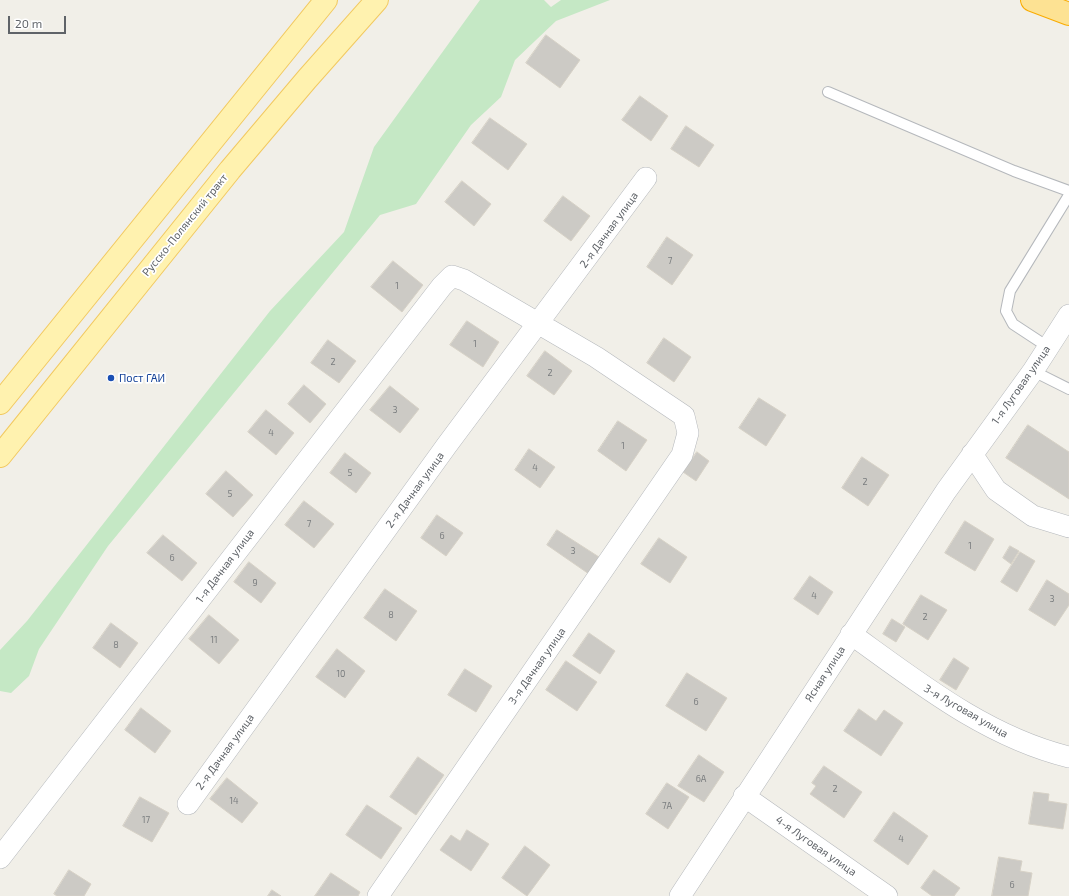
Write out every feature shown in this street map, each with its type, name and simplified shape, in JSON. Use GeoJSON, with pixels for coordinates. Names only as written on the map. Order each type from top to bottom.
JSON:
{"type":"FeatureCollection","features":[{"type":"Feature","properties":{"kind":"highway"},"geometry":{"type":"LineString","coordinates":[[1032,0],[1069,14]]}},
{"type":"Feature","properties":{"kind":"main road","name":"Русско-Полянский тракт"},"geometry":{"type":"LineString","coordinates":[[0,456],[230,170],[307,79],[377,0]]}},
{"type":"Feature","properties":{"kind":"main road"},"geometry":{"type":"LineString","coordinates":[[307,79],[394,0]]}},
{"type":"Feature","properties":{"kind":"main road"},"geometry":{"type":"LineString","coordinates":[[0,403],[323,3]]}},
{"type":"Feature","properties":{"kind":"street","name":"2-я Дачная улица"},"geometry":{"type":"LineString","coordinates":[[188,804],[447,445],[539,324],[646,178]]}},
{"type":"Feature","properties":{"kind":"street","name":"1-я Дачная улица"},"geometry":{"type":"LineString","coordinates":[[0,858],[314,450],[442,286],[452,276],[464,280],[539,324]]}},
{"type":"Feature","properties":{"kind":"street","name":"1-я Луговая улица"},"geometry":{"type":"LineString","coordinates":[[972,454],[1033,371],[1069,315]]}},
{"type":"Feature","properties":{"kind":"street","name":"3-я Дачная улица"},"geometry":{"type":"LineString","coordinates":[[378,896],[682,455],[688,433],[684,416],[602,361],[539,324]]}},
{"type":"Feature","properties":{"kind":"street"},"geometry":{"type":"LineString","coordinates":[[972,454],[996,490],[1033,516],[1069,527]]}},
{"type":"Feature","properties":{"kind":"street","name":"Ясная улица"},"geometry":{"type":"LineString","coordinates":[[680,896],[851,634],[972,454]]}},
{"type":"Feature","properties":{"kind":"street","name":"3-я Луговая улица"},"geometry":{"type":"LineString","coordinates":[[851,634],[935,696],[1010,737],[1069,757]]}},
{"type":"Feature","properties":{"kind":"street","name":"4-я Луговая улица"},"geometry":{"type":"LineString","coordinates":[[744,796],[887,896]]}},
{"type":"Feature","properties":{"kind":"lane"},"geometry":{"type":"LineString","coordinates":[[828,92],[1014,171],[1069,191]]}},
{"type":"Feature","properties":{"kind":"lane"},"geometry":{"type":"LineString","coordinates":[[1048,347],[1012,324],[1006,311],[1010,291],[1069,195]]}},
{"type":"Feature","properties":{"kind":"lane"},"geometry":{"type":"LineString","coordinates":[[1033,371],[1069,389]]}},
{"type":"Feature","properties":{"kind":"green space"},"geometry":{"type":"Polygon","coordinates":[[[480,0],[544,0],[551,7],[561,0],[610,0],[556,21],[515,60],[501,97],[471,125],[416,204],[380,215],[108,546],[39,649],[29,676],[11,693],[0,691],[0,650],[27,621],[270,311],[344,232],[374,147],[480,0]]]}},
{"type":"Feature","properties":{"kind":"building"},"geometry":{"type":"Polygon","coordinates":[[[546,35],[580,60],[560,88],[526,63],[546,35]]]}},
{"type":"Feature","properties":{"kind":"building"},"geometry":{"type":"Polygon","coordinates":[[[640,96],[668,116],[651,141],[622,120],[640,96]]]}},
{"type":"Feature","properties":{"kind":"building"},"geometry":{"type":"Polygon","coordinates":[[[490,118],[527,144],[508,170],[472,143],[490,118]]]}},
{"type":"Feature","properties":{"kind":"building"},"geometry":{"type":"Polygon","coordinates":[[[686,126],[714,145],[699,167],[671,149],[686,126]]]}},
{"type":"Feature","properties":{"kind":"building"},"geometry":{"type":"Polygon","coordinates":[[[462,181],[491,204],[474,226],[445,202],[462,181]]]}},
{"type":"Feature","properties":{"kind":"building"},"geometry":{"type":"Polygon","coordinates":[[[563,196],[590,216],[571,241],[544,221],[563,196]]]}},
{"type":"Feature","properties":{"kind":"building"},"geometry":{"type":"Polygon","coordinates":[[[667,237],[693,255],[672,285],[647,267],[667,237]]]}},
{"type":"Feature","properties":{"kind":"building"},"geometry":{"type":"Polygon","coordinates":[[[393,261],[423,285],[402,312],[371,287],[393,261]]]}},
{"type":"Feature","properties":{"kind":"building"},"geometry":{"type":"Polygon","coordinates":[[[467,321],[499,342],[483,367],[450,345],[467,321]]]}},
{"type":"Feature","properties":{"kind":"building"},"geometry":{"type":"Polygon","coordinates":[[[664,338],[691,357],[674,382],[647,363],[664,338]]]}},
{"type":"Feature","properties":{"kind":"building"},"geometry":{"type":"Polygon","coordinates":[[[328,340],[356,361],[339,383],[311,363],[328,340]]]}},
{"type":"Feature","properties":{"kind":"building"},"geometry":{"type":"Polygon","coordinates":[[[545,351],[572,371],[554,395],[527,376],[545,351]]]}},
{"type":"Feature","properties":{"kind":"building"},"geometry":{"type":"Polygon","coordinates":[[[304,385],[326,404],[310,423],[288,404],[304,385]]]}},
{"type":"Feature","properties":{"kind":"building"},"geometry":{"type":"Polygon","coordinates":[[[390,386],[419,409],[400,433],[370,410],[390,386]]]}},
{"type":"Feature","properties":{"kind":"building"},"geometry":{"type":"Polygon","coordinates":[[[759,398],[786,415],[766,446],[739,428],[759,398]]]}},
{"type":"Feature","properties":{"kind":"building"},"geometry":{"type":"Polygon","coordinates":[[[266,410],[294,433],[276,455],[248,432],[266,410]]]}},
{"type":"Feature","properties":{"kind":"building"},"geometry":{"type":"Polygon","coordinates":[[[618,421],[647,440],[626,471],[598,451],[618,421]]]}},
{"type":"Feature","properties":{"kind":"building"},"geometry":{"type":"Polygon","coordinates":[[[1028,425],[1069,452],[1069,499],[1006,458],[1028,425]]]}},
{"type":"Feature","properties":{"kind":"building"},"geometry":{"type":"Polygon","coordinates":[[[529,449],[555,467],[540,488],[515,470],[529,449]]]}},
{"type":"Feature","properties":{"kind":"building"},"geometry":{"type":"Polygon","coordinates":[[[697,452],[709,461],[696,481],[683,472],[697,452]]]}},
{"type":"Feature","properties":{"kind":"building"},"geometry":{"type":"Polygon","coordinates":[[[345,453],[371,473],[356,493],[330,473],[345,453]]]}},
{"type":"Feature","properties":{"kind":"building"},"geometry":{"type":"Polygon","coordinates":[[[862,457],[889,475],[868,506],[842,488],[862,457]]]}},
{"type":"Feature","properties":{"kind":"building"},"geometry":{"type":"Polygon","coordinates":[[[226,471],[253,495],[233,517],[206,494],[226,471]]]}},
{"type":"Feature","properties":{"kind":"building"},"geometry":{"type":"Polygon","coordinates":[[[304,501],[334,524],[314,548],[285,525],[304,501]]]}},
{"type":"Feature","properties":{"kind":"building"},"geometry":{"type":"Polygon","coordinates":[[[437,515],[463,533],[446,556],[421,538],[437,515]]]}},
{"type":"Feature","properties":{"kind":"building"},"geometry":{"type":"Polygon","coordinates":[[[965,521],[994,539],[975,571],[945,553],[965,521]]]}},
{"type":"Feature","properties":{"kind":"building"},"geometry":{"type":"Polygon","coordinates":[[[557,530],[599,557],[589,574],[547,545],[557,530]]]}},
{"type":"Feature","properties":{"kind":"building"},"geometry":{"type":"Polygon","coordinates":[[[163,535],[197,563],[182,581],[147,553],[163,535]]]}},
{"type":"Feature","properties":{"kind":"building"},"geometry":{"type":"Polygon","coordinates":[[[659,538],[687,557],[670,583],[641,564],[659,538]]]}},
{"type":"Feature","properties":{"kind":"building"},"geometry":{"type":"Polygon","coordinates":[[[1010,546],[1019,551],[1011,564],[1003,558],[1010,546]]]}},
{"type":"Feature","properties":{"kind":"building"},"geometry":{"type":"Polygon","coordinates":[[[1020,552],[1035,561],[1017,592],[1001,582],[1020,552]]]}},
{"type":"Feature","properties":{"kind":"building"},"geometry":{"type":"Polygon","coordinates":[[[249,562],[276,583],[261,603],[234,582],[249,562]]]}},
{"type":"Feature","properties":{"kind":"building"},"geometry":{"type":"Polygon","coordinates":[[[810,576],[833,592],[818,615],[794,599],[810,576]]]}},
{"type":"Feature","properties":{"kind":"building"},"geometry":{"type":"Polygon","coordinates":[[[1047,580],[1069,594],[1069,605],[1055,626],[1029,610],[1047,580]]]}},
{"type":"Feature","properties":{"kind":"building"},"geometry":{"type":"Polygon","coordinates":[[[385,589],[417,611],[396,641],[364,618],[385,589]]]}},
{"type":"Feature","properties":{"kind":"building"},"geometry":{"type":"Polygon","coordinates":[[[921,595],[947,610],[928,640],[903,624],[921,595]]]}},
{"type":"Feature","properties":{"kind":"building"},"geometry":{"type":"Polygon","coordinates":[[[209,615],[239,640],[219,664],[189,639],[209,615]]]}},
{"type":"Feature","properties":{"kind":"building"},"geometry":{"type":"Polygon","coordinates":[[[892,619],[905,627],[896,642],[883,634],[892,619]]]}},
{"type":"Feature","properties":{"kind":"building"},"geometry":{"type":"Polygon","coordinates":[[[111,623],[138,643],[120,668],[93,648],[111,623]]]}},
{"type":"Feature","properties":{"kind":"building"},"geometry":{"type":"Polygon","coordinates":[[[589,633],[615,651],[600,674],[573,656],[589,633]]]}},
{"type":"Feature","properties":{"kind":"building"},"geometry":{"type":"Polygon","coordinates":[[[337,649],[365,671],[345,698],[316,677],[337,649]]]}},
{"type":"Feature","properties":{"kind":"building"},"geometry":{"type":"Polygon","coordinates":[[[954,658],[969,668],[956,690],[940,680],[954,658]]]}},
{"type":"Feature","properties":{"kind":"building"},"geometry":{"type":"Polygon","coordinates":[[[566,661],[597,682],[577,711],[546,690],[566,661]]]}},
{"type":"Feature","properties":{"kind":"building"},"geometry":{"type":"Polygon","coordinates":[[[465,669],[492,686],[476,712],[448,695],[465,669]]]}},
{"type":"Feature","properties":{"kind":"building"},"geometry":{"type":"Polygon","coordinates":[[[687,673],[727,698],[706,731],[666,706],[687,673]]]}},
{"type":"Feature","properties":{"kind":"building"},"geometry":{"type":"Polygon","coordinates":[[[141,708],[171,731],[155,753],[125,730],[141,708]]]}},
{"type":"Feature","properties":{"kind":"building"},"geometry":{"type":"Polygon","coordinates":[[[859,709],[876,721],[884,710],[903,723],[881,756],[844,731],[859,709]]]}},
{"type":"Feature","properties":{"kind":"building"},"geometry":{"type":"Polygon","coordinates":[[[699,755],[724,772],[704,802],[678,786],[699,755]]]}},
{"type":"Feature","properties":{"kind":"building"},"geometry":{"type":"Polygon","coordinates":[[[418,757],[444,775],[416,815],[390,797],[418,757]]]}},
{"type":"Feature","properties":{"kind":"building"},"geometry":{"type":"Polygon","coordinates":[[[824,766],[862,792],[844,818],[810,794],[816,786],[812,783],[824,766]]]}},
{"type":"Feature","properties":{"kind":"building"},"geometry":{"type":"Polygon","coordinates":[[[227,778],[258,803],[242,823],[210,799],[227,778]]]}},
{"type":"Feature","properties":{"kind":"building"},"geometry":{"type":"Polygon","coordinates":[[[667,783],[689,797],[668,829],[646,814],[667,783]]]}},
{"type":"Feature","properties":{"kind":"building"},"geometry":{"type":"Polygon","coordinates":[[[1034,792],[1049,794],[1048,801],[1067,804],[1063,829],[1029,824],[1034,792]]]}},
{"type":"Feature","properties":{"kind":"building"},"geometry":{"type":"Polygon","coordinates":[[[140,797],[169,813],[152,842],[123,826],[140,797]]]}},
{"type":"Feature","properties":{"kind":"building"},"geometry":{"type":"Polygon","coordinates":[[[367,805],[402,828],[381,859],[346,835],[367,805]]]}},
{"type":"Feature","properties":{"kind":"building"},"geometry":{"type":"Polygon","coordinates":[[[894,812],[928,836],[908,865],[874,841],[894,812]]]}},
{"type":"Feature","properties":{"kind":"building"},"geometry":{"type":"Polygon","coordinates":[[[467,830],[489,844],[471,871],[440,850],[451,835],[460,841],[467,830]]]}},
{"type":"Feature","properties":{"kind":"building"},"geometry":{"type":"Polygon","coordinates":[[[525,846],[550,865],[527,896],[502,878],[525,846]]]}},
{"type":"Feature","properties":{"kind":"building"},"geometry":{"type":"Polygon","coordinates":[[[999,857],[1022,861],[1020,871],[1032,873],[1028,896],[992,896],[999,857]]]}},
{"type":"Feature","properties":{"kind":"building"},"geometry":{"type":"Polygon","coordinates":[[[69,870],[91,884],[84,896],[57,896],[54,894],[69,870]]]}},
{"type":"Feature","properties":{"kind":"building"},"geometry":{"type":"Polygon","coordinates":[[[934,870],[960,888],[954,896],[932,896],[921,888],[934,870]]]}},
{"type":"Feature","properties":{"kind":"building"},"geometry":{"type":"Polygon","coordinates":[[[331,873],[360,892],[358,896],[315,896],[331,873]]]}},
{"type":"Feature","properties":{"kind":"building"},"geometry":{"type":"Polygon","coordinates":[[[272,890],[281,896],[268,896],[272,890]]]}},
{"type":"Feature","properties":{"kind":"place","name":"Пост ГАИ"},"geometry":{"type":"Point","coordinates":[111,378]}}]}
